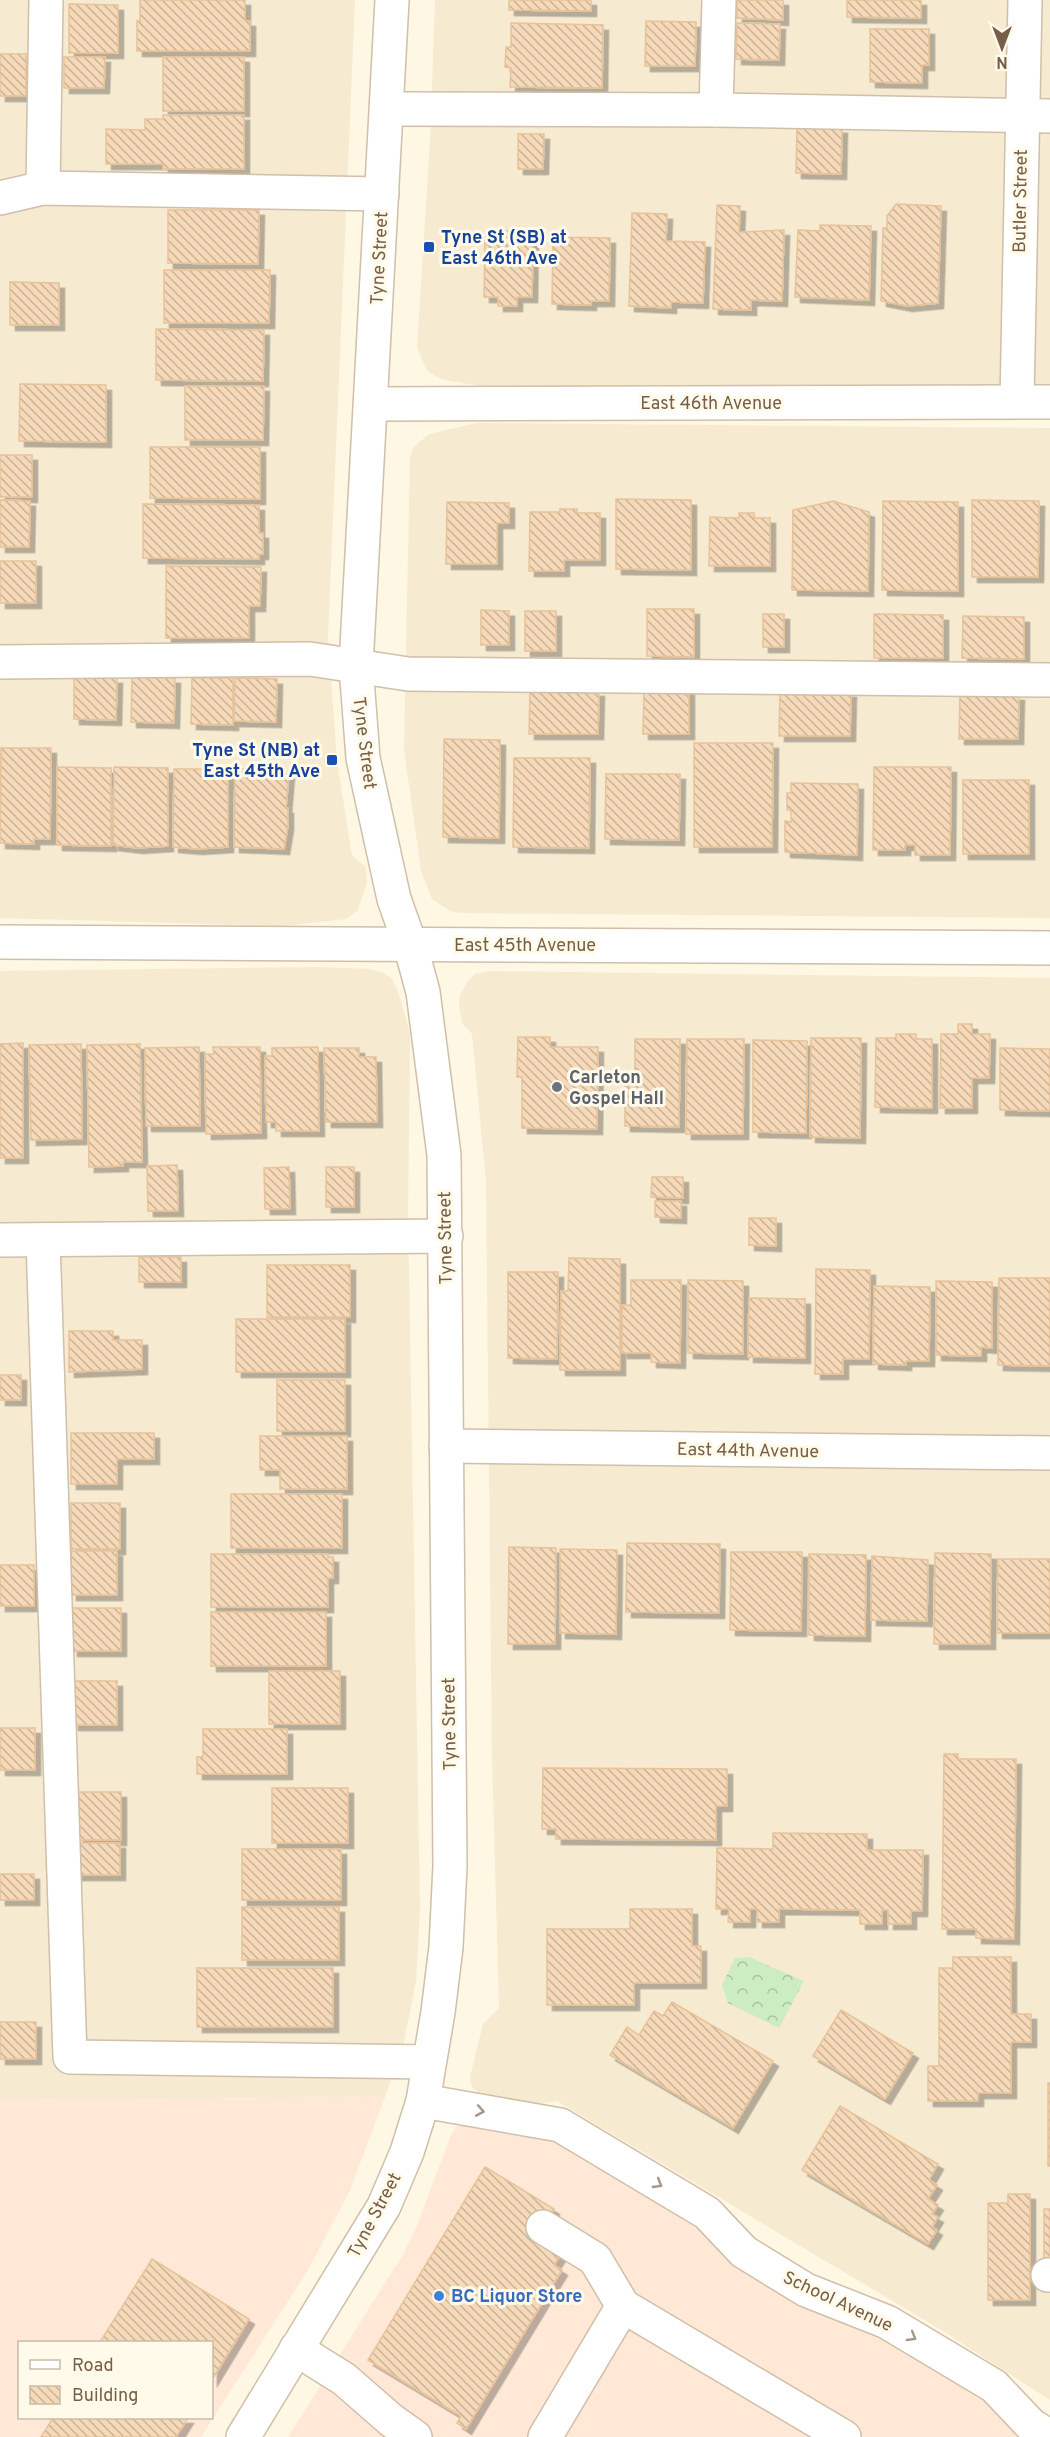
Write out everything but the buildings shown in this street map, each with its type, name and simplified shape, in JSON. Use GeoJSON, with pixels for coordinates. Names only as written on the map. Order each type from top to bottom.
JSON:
{"type":"FeatureCollection","features":[{"type":"Feature","properties":{"kind":"street"},"geometry":{"type":"LineString","coordinates":[[43,188],[46,0]]}},
{"type":"Feature","properties":{"kind":"street","name":"Tyne Street"},"geometry":{"type":"LineString","coordinates":[[243,2437],[384,2206],[407,2152],[423,2101],[447,1947],[450,1866],[444,1155],[423,992],[410,944],[394,899],[363,758],[356,666],[372,404],[392,0]]}},
{"type":"Feature","properties":{"kind":"street"},"geometry":{"type":"LineString","coordinates":[[716,110],[719,0]]}},
{"type":"Feature","properties":{"kind":"street","name":"Butler Street"},"geometry":{"type":"LineString","coordinates":[[1017,401],[1036,116],[1025,0]]}},
{"type":"Feature","properties":{"kind":"street"},"geometry":{"type":"LineString","coordinates":[[387,109],[716,110],[1036,116]]}},
{"type":"Feature","properties":{"kind":"street"},"geometry":{"type":"LineString","coordinates":[[0,198],[43,188],[382,194]]}},
{"type":"Feature","properties":{"kind":"street","name":"East 46th Avenue"},"geometry":{"type":"LineString","coordinates":[[372,404],[1050,402]]}},
{"type":"Feature","properties":{"kind":"street"},"geometry":{"type":"LineString","coordinates":[[0,662],[310,659],[408,674],[1050,680]]}},
{"type":"Feature","properties":{"kind":"street","name":"East 45th Avenue"},"geometry":{"type":"LineString","coordinates":[[0,942],[1050,948]]}},
{"type":"Feature","properties":{"kind":"street"},"geometry":{"type":"LineString","coordinates":[[0,1240],[446,1236]]}},
{"type":"Feature","properties":{"kind":"street"},"geometry":{"type":"LineString","coordinates":[[43,1240],[70,2057],[429,2062]]}},
{"type":"Feature","properties":{"kind":"street","name":"East 44th Avenue"},"geometry":{"type":"LineString","coordinates":[[446,1446],[1050,1453]]}},
{"type":"Feature","properties":{"kind":"street","name":"School Avenue"},"geometry":{"type":"LineString","coordinates":[[423,2101],[560,2125],[707,2213],[744,2252],[797,2284],[887,2322],[994,2386],[1031,2425],[1050,2437]]}},
{"type":"Feature","properties":{"kind":"street"},"geometry":{"type":"LineString","coordinates":[[543,2227],[595,2259],[623,2306],[844,2437]]}},
{"type":"Feature","properties":{"kind":"street"},"geometry":{"type":"LineString","coordinates":[[545,2437],[623,2306]]}},
{"type":"Feature","properties":{"kind":"street"},"geometry":{"type":"LineString","coordinates":[[296,2349],[344,2379],[391,2420],[415,2437]]}},
{"type":"Feature","properties":{"kind":"shaded area"},"geometry":{"type":"Polygon","coordinates":[[[0,0],[355,0],[328,636],[337,761],[352,856],[365,866],[367,882],[358,910],[346,919],[283,926],[0,918],[0,0]]]}},
{"type":"Feature","properties":{"kind":"shaded area"},"geometry":{"type":"Polygon","coordinates":[[[435,0],[1050,0],[1050,388],[485,387],[441,379],[428,372],[417,348],[430,142],[435,0]]]}},
{"type":"Feature","properties":{"kind":"shaded area"},"geometry":{"type":"Polygon","coordinates":[[[477,423],[1050,428],[1050,918],[461,913],[450,911],[432,899],[421,871],[404,749],[410,457],[414,447],[429,434],[477,423]]]}},
{"type":"Feature","properties":{"kind":"shaded area"},"geometry":{"type":"Polygon","coordinates":[[[317,967],[371,969],[384,973],[392,979],[398,991],[410,1034],[408,1215],[420,1910],[416,1981],[404,2042],[385,2097],[0,2101],[0,971],[317,967]]]}},
{"type":"Feature","properties":{"kind":"shaded area"},"geometry":{"type":"Polygon","coordinates":[[[490,971],[1050,978],[1050,2400],[938,2328],[557,2101],[529,2105],[480,2094],[472,2087],[470,2077],[483,2024],[499,2008],[492,1757],[486,1182],[472,1034],[462,1023],[459,1004],[460,995],[468,981],[475,974],[490,971]]]}},
{"type":"Feature","properties":{"kind":"shaded area"},"geometry":{"type":"Polygon","coordinates":[[[385,2097],[350,2190],[308,2270],[213,2418],[213,2341],[18,2341],[18,2419],[213,2419],[201,2437],[0,2437],[0,2101],[385,2097]]]}},
{"type":"Feature","properties":{"kind":"shaded area"},"geometry":{"type":"Polygon","coordinates":[[[464,2123],[529,2131],[574,2150],[823,2310],[912,2353],[967,2386],[1034,2437],[288,2437],[404,2253],[418,2223],[451,2135],[456,2127],[464,2123]]]}},
{"type":"Feature","properties":{"kind":"green space"},"geometry":{"type":"Polygon","coordinates":[[[749,1957],[804,1981],[779,2028],[728,2003],[722,1985],[735,1958],[749,1957]]]}},
{"type":"Feature","properties":{"kind":"place","name":"Tyne St (SB) at East 46th Ave"},"geometry":{"type":"Point","coordinates":[429,247]}},
{"type":"Feature","properties":{"kind":"place","name":"Tyne St (NB) at East 45th Ave"},"geometry":{"type":"Point","coordinates":[332,760]}},
{"type":"Feature","properties":{"kind":"place","name":"Carleton Gospel Hall"},"geometry":{"type":"Point","coordinates":[557,1087]}},
{"type":"Feature","properties":{"kind":"place","name":"BC Liquor Store"},"geometry":{"type":"Point","coordinates":[439,2296]}}]}
